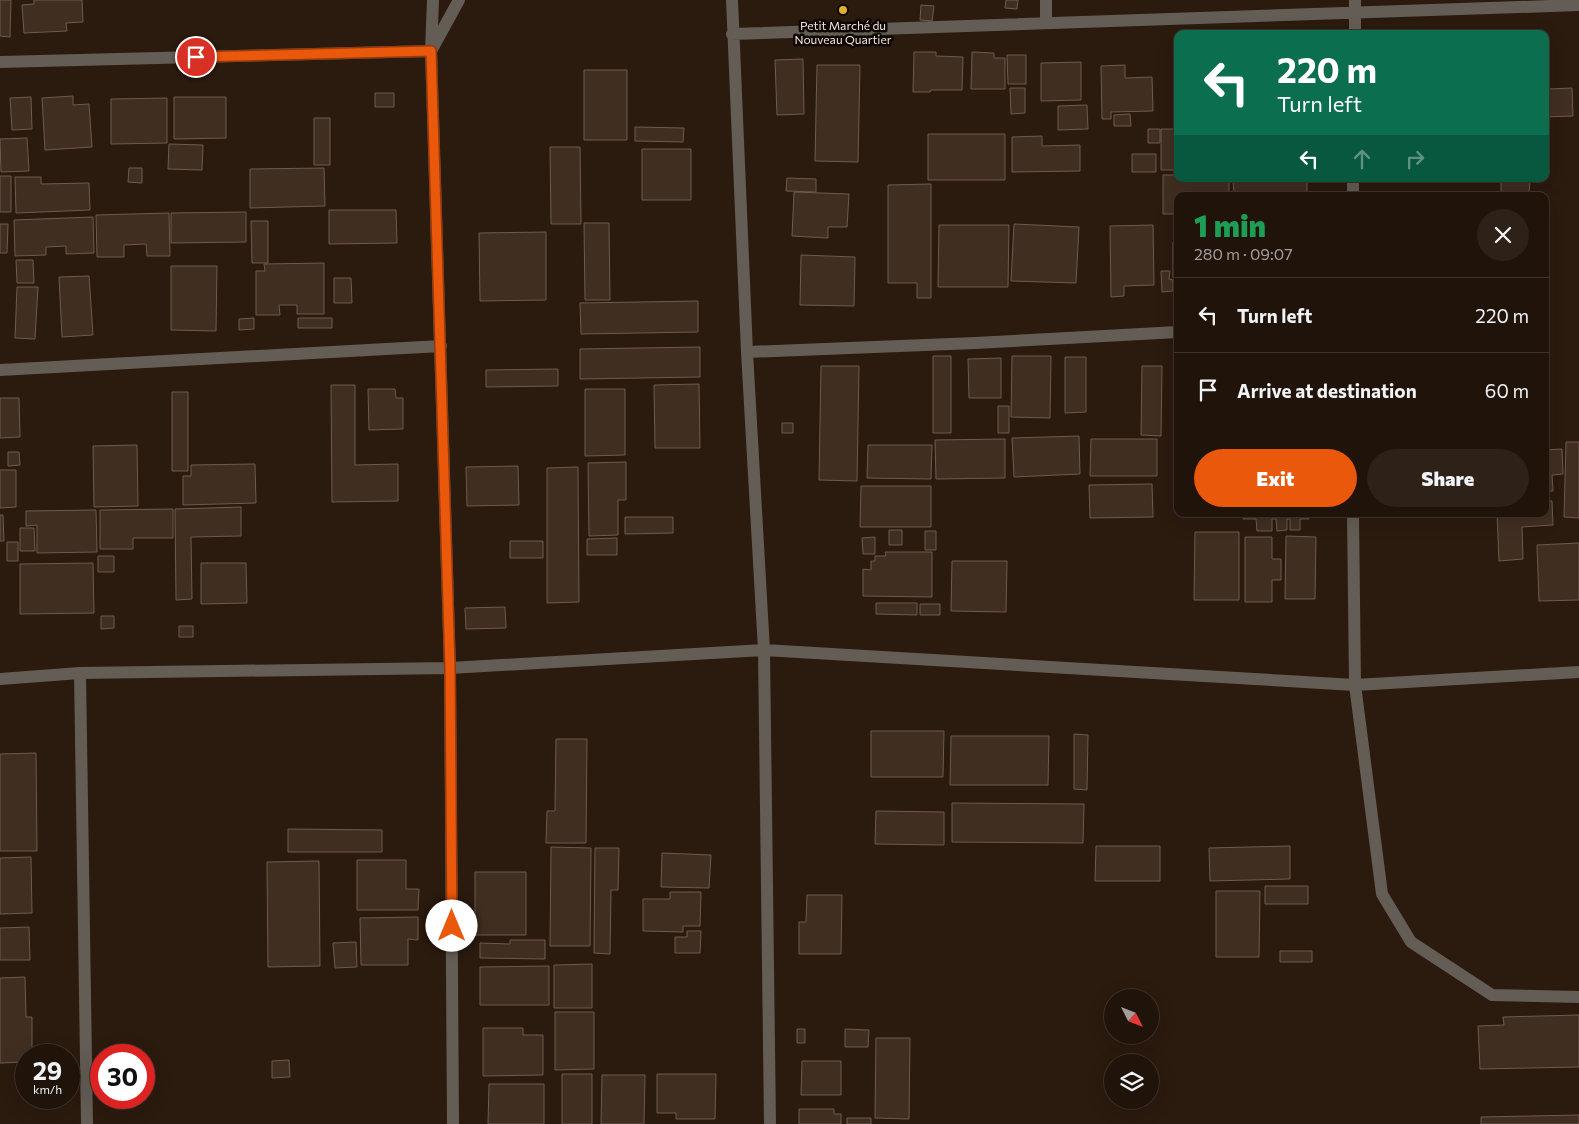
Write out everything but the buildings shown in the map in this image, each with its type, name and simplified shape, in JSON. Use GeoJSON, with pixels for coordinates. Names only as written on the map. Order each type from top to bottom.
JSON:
{"type":"FeatureCollection","features":[{"type":"Feature","properties":{"kind":"street"},"geometry":{"type":"LineString","coordinates":[[433,0],[431,51],[450,668],[454,1124]]}},
{"type":"Feature","properties":{"kind":"street"},"geometry":{"type":"LineString","coordinates":[[431,51],[459,0]]}},
{"type":"Feature","properties":{"kind":"street"},"geometry":{"type":"LineString","coordinates":[[732,0],[747,352],[764,650],[770,1124]]}},
{"type":"Feature","properties":{"kind":"street"},"geometry":{"type":"LineString","coordinates":[[1046,0],[1046,23]]}},
{"type":"Feature","properties":{"kind":"street"},"geometry":{"type":"LineString","coordinates":[[1356,0],[1356,30]]}},
{"type":"Feature","properties":{"kind":"street"},"geometry":{"type":"LineString","coordinates":[[732,34],[1579,5]]}},
{"type":"Feature","properties":{"kind":"street"},"geometry":{"type":"LineString","coordinates":[[0,62],[431,51]]}},
{"type":"Feature","properties":{"kind":"street"},"geometry":{"type":"LineString","coordinates":[[747,352],[975,343],[1174,332]]}},
{"type":"Feature","properties":{"kind":"street"},"geometry":{"type":"LineString","coordinates":[[0,370],[441,346]]}},
{"type":"Feature","properties":{"kind":"street"},"geometry":{"type":"LineString","coordinates":[[1353,517],[1355,685],[1382,894],[1410,942],[1492,995],[1579,997]]}},
{"type":"Feature","properties":{"kind":"street"},"geometry":{"type":"LineString","coordinates":[[0,679],[80,673],[450,668],[764,650],[1355,685],[1579,672]]}},
{"type":"Feature","properties":{"kind":"street"},"geometry":{"type":"LineString","coordinates":[[80,673],[88,1124]]}},
{"type":"Feature","properties":{"kind":"place","name":"Petit Marché du Nouveau Quartier"},"geometry":{"type":"Point","coordinates":[843,10]}},
{"type":"Feature","properties":{"kind":"route"},"geometry":{"type":"LineString","coordinates":[[196,57],[431,51],[450,668],[452,926]]}}]}
